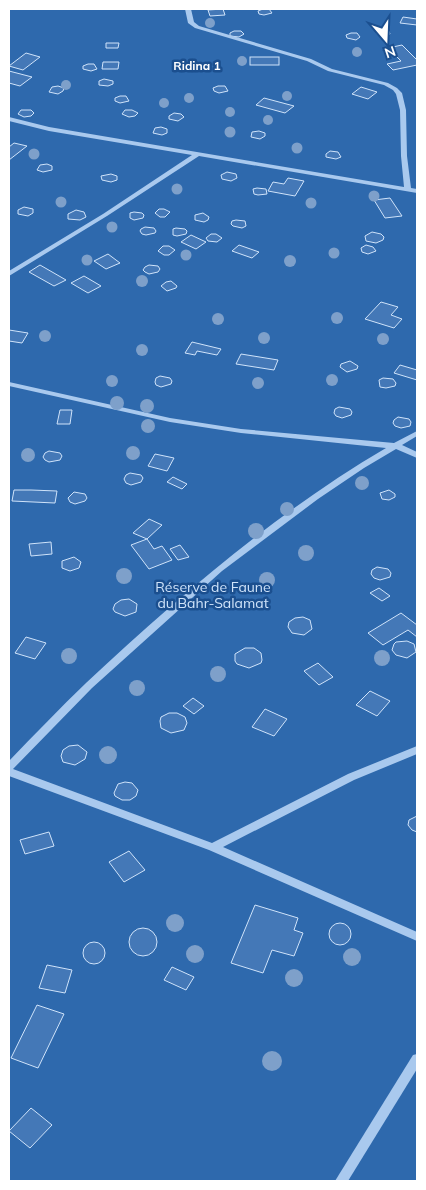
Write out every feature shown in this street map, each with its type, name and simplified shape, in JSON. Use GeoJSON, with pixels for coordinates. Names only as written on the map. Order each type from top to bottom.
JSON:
{"type":"FeatureCollection","features":[{"type":"Feature","properties":{"kind":"street"},"geometry":{"type":"LineString","coordinates":[[188,9],[191,23],[197,27],[309,60],[330,70],[386,84],[395,89],[399,93],[403,110],[404,156],[408,189]]}},
{"type":"Feature","properties":{"kind":"street"},"geometry":{"type":"LineString","coordinates":[[9,119],[50,129],[417,191]]}},
{"type":"Feature","properties":{"kind":"street"},"geometry":{"type":"LineString","coordinates":[[9,274],[105,216],[198,154]]}},
{"type":"Feature","properties":{"kind":"street"},"geometry":{"type":"LineString","coordinates":[[9,384],[188,422],[241,431],[397,446],[417,455]]}},
{"type":"Feature","properties":{"kind":"street"},"geometry":{"type":"LineString","coordinates":[[9,767],[89,686],[219,569],[315,497],[361,466],[417,433]]}},
{"type":"Feature","properties":{"kind":"street"},"geometry":{"type":"LineString","coordinates":[[213,847],[351,778],[417,750]]}},
{"type":"Feature","properties":{"kind":"street"},"geometry":{"type":"LineString","coordinates":[[9,772],[213,847],[417,937]]}},
{"type":"Feature","properties":{"kind":"street"},"geometry":{"type":"LineString","coordinates":[[341,1181],[417,1059]]}},
{"type":"Feature","properties":{"kind":"green space","name":"Réserve de Faune du Bahr-Salamat"},"geometry":{"type":"Polygon","coordinates":[[[9,9],[417,9],[417,1181],[9,1181],[9,9]]]}},
{"type":"Feature","properties":{"kind":"building"},"geometry":{"type":"Polygon","coordinates":[[[223,9],[225,15],[210,16],[208,10],[223,9]]]}},
{"type":"Feature","properties":{"kind":"building"},"geometry":{"type":"Polygon","coordinates":[[[269,9],[272,13],[259,14],[258,11],[269,9]]]}},
{"type":"Feature","properties":{"kind":"building"},"geometry":{"type":"Polygon","coordinates":[[[403,17],[417,19],[417,25],[400,23],[403,17]]]}},
{"type":"Feature","properties":{"kind":"building"},"geometry":{"type":"Polygon","coordinates":[[[381,29],[389,31],[390,34],[383,36],[377,34],[376,31],[381,29]]]}},
{"type":"Feature","properties":{"kind":"building"},"geometry":{"type":"Polygon","coordinates":[[[241,31],[244,34],[239,37],[230,36],[230,33],[241,31]]]}},
{"type":"Feature","properties":{"kind":"building"},"geometry":{"type":"Polygon","coordinates":[[[357,33],[360,37],[356,40],[347,38],[346,35],[357,33]]]}},
{"type":"Feature","properties":{"kind":"building"},"geometry":{"type":"Polygon","coordinates":[[[106,43],[119,43],[118,48],[106,48],[106,43]]]}},
{"type":"Feature","properties":{"kind":"building"},"geometry":{"type":"Polygon","coordinates":[[[402,45],[417,60],[417,65],[393,70],[387,64],[401,61],[388,48],[402,45]]]}},
{"type":"Feature","properties":{"kind":"building"},"geometry":{"type":"Polygon","coordinates":[[[26,53],[40,57],[23,70],[9,66],[26,53]]]}},
{"type":"Feature","properties":{"kind":"building"},"geometry":{"type":"Polygon","coordinates":[[[250,57],[279,57],[279,65],[250,65],[250,57]]]}},
{"type":"Feature","properties":{"kind":"building"},"geometry":{"type":"Polygon","coordinates":[[[103,62],[119,62],[118,69],[102,69],[103,62]]]}},
{"type":"Feature","properties":{"kind":"building"},"geometry":{"type":"Polygon","coordinates":[[[94,64],[97,69],[91,71],[83,69],[83,66],[94,64]]]}},
{"type":"Feature","properties":{"kind":"building"},"geometry":{"type":"Polygon","coordinates":[[[9,71],[32,77],[20,86],[9,83],[9,71]]]}},
{"type":"Feature","properties":{"kind":"building"},"geometry":{"type":"Polygon","coordinates":[[[104,79],[113,81],[113,84],[108,86],[99,85],[99,81],[104,79]]]}},
{"type":"Feature","properties":{"kind":"building"},"geometry":{"type":"Polygon","coordinates":[[[225,86],[228,91],[219,93],[214,91],[213,88],[225,86]]]}},
{"type":"Feature","properties":{"kind":"building"},"geometry":{"type":"Polygon","coordinates":[[[52,87],[64,88],[63,91],[58,94],[49,92],[52,87]]]}},
{"type":"Feature","properties":{"kind":"building"},"geometry":{"type":"Polygon","coordinates":[[[361,87],[377,92],[368,99],[352,94],[361,87]]]}},
{"type":"Feature","properties":{"kind":"building"},"geometry":{"type":"Polygon","coordinates":[[[126,96],[129,101],[120,103],[115,101],[115,98],[126,96]]]}},
{"type":"Feature","properties":{"kind":"building"},"geometry":{"type":"Polygon","coordinates":[[[264,98],[294,106],[285,113],[256,105],[264,98]]]}},
{"type":"Feature","properties":{"kind":"building"},"geometry":{"type":"Polygon","coordinates":[[[21,110],[31,110],[34,113],[31,116],[24,117],[18,114],[21,110]]]}},
{"type":"Feature","properties":{"kind":"building"},"geometry":{"type":"Polygon","coordinates":[[[125,110],[132,110],[138,113],[135,116],[129,117],[122,114],[125,110]]]}},
{"type":"Feature","properties":{"kind":"building"},"geometry":{"type":"Polygon","coordinates":[[[174,113],[181,114],[184,117],[178,121],[169,119],[169,116],[174,113]]]}},
{"type":"Feature","properties":{"kind":"building"},"geometry":{"type":"Polygon","coordinates":[[[155,128],[167,129],[167,133],[162,135],[153,133],[155,128]]]}},
{"type":"Feature","properties":{"kind":"building"},"geometry":{"type":"Polygon","coordinates":[[[259,131],[265,133],[265,136],[260,139],[251,137],[252,132],[259,131]]]}},
{"type":"Feature","properties":{"kind":"building"},"geometry":{"type":"Polygon","coordinates":[[[14,143],[27,146],[9,160],[9,147],[14,143]]]}},
{"type":"Feature","properties":{"kind":"building"},"geometry":{"type":"Polygon","coordinates":[[[330,151],[338,152],[341,157],[336,159],[326,157],[326,154],[330,151]]]}},
{"type":"Feature","properties":{"kind":"building"},"geometry":{"type":"Polygon","coordinates":[[[47,164],[52,166],[52,170],[43,172],[37,170],[40,165],[47,164]]]}},
{"type":"Feature","properties":{"kind":"building"},"geometry":{"type":"Polygon","coordinates":[[[227,172],[236,174],[237,178],[231,181],[222,179],[221,175],[227,172]]]}},
{"type":"Feature","properties":{"kind":"building"},"geometry":{"type":"Polygon","coordinates":[[[111,174],[117,176],[117,180],[111,182],[102,180],[101,176],[111,174]]]}},
{"type":"Feature","properties":{"kind":"building"},"geometry":{"type":"Polygon","coordinates":[[[288,178],[304,181],[295,196],[268,191],[273,182],[284,184],[288,178]]]}},
{"type":"Feature","properties":{"kind":"building"},"geometry":{"type":"Polygon","coordinates":[[[253,189],[266,189],[267,194],[254,194],[253,189]]]}},
{"type":"Feature","properties":{"kind":"building"},"geometry":{"type":"Polygon","coordinates":[[[390,198],[402,216],[385,218],[374,200],[390,198]]]}},
{"type":"Feature","properties":{"kind":"building"},"geometry":{"type":"Polygon","coordinates":[[[24,207],[33,209],[33,213],[28,216],[18,214],[18,210],[24,207]]]}},
{"type":"Feature","properties":{"kind":"building"},"geometry":{"type":"Polygon","coordinates":[[[159,209],[170,212],[165,217],[160,217],[155,213],[159,209]]]}},
{"type":"Feature","properties":{"kind":"building"},"geometry":{"type":"Polygon","coordinates":[[[76,210],[84,212],[86,217],[80,220],[68,219],[68,214],[76,210]]]}},
{"type":"Feature","properties":{"kind":"building"},"geometry":{"type":"Polygon","coordinates":[[[130,213],[142,213],[144,215],[143,218],[134,220],[130,218],[130,213]]]}},
{"type":"Feature","properties":{"kind":"building"},"geometry":{"type":"Polygon","coordinates":[[[203,213],[209,217],[208,220],[204,222],[195,220],[195,215],[203,213]]]}},
{"type":"Feature","properties":{"kind":"building"},"geometry":{"type":"Polygon","coordinates":[[[232,221],[245,221],[246,226],[242,228],[233,226],[231,224],[232,221]]]}},
{"type":"Feature","properties":{"kind":"building"},"geometry":{"type":"Polygon","coordinates":[[[145,227],[154,228],[156,231],[146,235],[142,234],[140,231],[145,227]]]}},
{"type":"Feature","properties":{"kind":"building"},"geometry":{"type":"Polygon","coordinates":[[[173,229],[185,229],[187,231],[186,234],[173,235],[173,229]]]}},
{"type":"Feature","properties":{"kind":"building"},"geometry":{"type":"Polygon","coordinates":[[[372,232],[381,234],[384,237],[383,240],[376,243],[366,241],[365,236],[372,232]]]}},
{"type":"Feature","properties":{"kind":"building"},"geometry":{"type":"Polygon","coordinates":[[[211,234],[216,234],[222,238],[217,242],[208,241],[206,238],[211,234]]]}},
{"type":"Feature","properties":{"kind":"building"},"geometry":{"type":"Polygon","coordinates":[[[191,235],[206,242],[196,249],[181,242],[191,235]]]}},
{"type":"Feature","properties":{"kind":"building"},"geometry":{"type":"Polygon","coordinates":[[[239,245],[259,252],[252,258],[232,251],[239,245]]]}},
{"type":"Feature","properties":{"kind":"building"},"geometry":{"type":"Polygon","coordinates":[[[366,245],[373,247],[376,251],[368,254],[362,252],[361,248],[366,245]]]}},
{"type":"Feature","properties":{"kind":"building"},"geometry":{"type":"Polygon","coordinates":[[[163,246],[169,246],[175,250],[169,255],[164,255],[158,251],[163,246]]]}},
{"type":"Feature","properties":{"kind":"building"},"geometry":{"type":"Polygon","coordinates":[[[108,254],[120,263],[106,269],[94,261],[108,254]]]}},
{"type":"Feature","properties":{"kind":"building"},"geometry":{"type":"Polygon","coordinates":[[[40,265],[66,280],[54,286],[29,272],[40,265]]]}},
{"type":"Feature","properties":{"kind":"building"},"geometry":{"type":"Polygon","coordinates":[[[149,265],[158,266],[160,269],[158,272],[149,274],[143,270],[149,265]]]}},
{"type":"Feature","properties":{"kind":"building"},"geometry":{"type":"Polygon","coordinates":[[[84,276],[101,286],[88,293],[71,283],[84,276]]]}},
{"type":"Feature","properties":{"kind":"building"},"geometry":{"type":"Polygon","coordinates":[[[171,281],[177,286],[176,288],[167,291],[161,286],[166,282],[171,281]]]}},
{"type":"Feature","properties":{"kind":"building"},"geometry":{"type":"Polygon","coordinates":[[[381,302],[398,307],[391,315],[402,319],[394,328],[365,319],[381,302]]]}},
{"type":"Feature","properties":{"kind":"building"},"geometry":{"type":"Polygon","coordinates":[[[9,330],[28,333],[22,343],[9,341],[9,330]]]}},
{"type":"Feature","properties":{"kind":"building"},"geometry":{"type":"Polygon","coordinates":[[[192,342],[221,349],[217,355],[197,351],[195,355],[185,353],[192,342]]]}},
{"type":"Feature","properties":{"kind":"building"},"geometry":{"type":"Polygon","coordinates":[[[241,354],[278,360],[274,370],[236,364],[241,354]]]}},
{"type":"Feature","properties":{"kind":"building"},"geometry":{"type":"Polygon","coordinates":[[[350,361],[358,366],[357,369],[347,372],[340,367],[341,364],[350,361]]]}},
{"type":"Feature","properties":{"kind":"building"},"geometry":{"type":"Polygon","coordinates":[[[400,365],[417,370],[417,380],[394,373],[400,365]]]}},
{"type":"Feature","properties":{"kind":"building"},"geometry":{"type":"Polygon","coordinates":[[[160,376],[170,378],[171,384],[161,387],[156,385],[156,378],[160,376]]]}},
{"type":"Feature","properties":{"kind":"building"},"geometry":{"type":"Polygon","coordinates":[[[383,378],[393,379],[396,383],[395,386],[380,387],[379,380],[383,378]]]}},
{"type":"Feature","properties":{"kind":"building"},"geometry":{"type":"Polygon","coordinates":[[[339,407],[350,409],[351,415],[342,418],[336,416],[334,413],[335,409],[339,407]]]}},
{"type":"Feature","properties":{"kind":"building"},"geometry":{"type":"Polygon","coordinates":[[[60,410],[72,410],[70,424],[57,424],[60,410]]]}},
{"type":"Feature","properties":{"kind":"building"},"geometry":{"type":"Polygon","coordinates":[[[398,417],[409,419],[411,422],[410,426],[401,428],[395,426],[394,420],[398,417]]]}},
{"type":"Feature","properties":{"kind":"building"},"geometry":{"type":"Polygon","coordinates":[[[49,451],[60,453],[62,456],[60,460],[49,462],[45,460],[43,457],[49,451]]]}},
{"type":"Feature","properties":{"kind":"building"},"geometry":{"type":"Polygon","coordinates":[[[155,454],[174,458],[167,471],[148,466],[155,454]]]}},
{"type":"Feature","properties":{"kind":"building"},"geometry":{"type":"Polygon","coordinates":[[[130,473],[141,475],[143,478],[141,482],[131,485],[126,483],[124,479],[130,473]]]}},
{"type":"Feature","properties":{"kind":"building"},"geometry":{"type":"Polygon","coordinates":[[[173,477],[187,484],[182,489],[167,482],[173,477]]]}},
{"type":"Feature","properties":{"kind":"building"},"geometry":{"type":"Polygon","coordinates":[[[14,490],[57,491],[55,503],[12,501],[14,490]]]}},
{"type":"Feature","properties":{"kind":"building"},"geometry":{"type":"Polygon","coordinates":[[[389,490],[395,494],[395,497],[389,500],[382,499],[380,493],[389,490]]]}},
{"type":"Feature","properties":{"kind":"building"},"geometry":{"type":"Polygon","coordinates":[[[74,492],[85,494],[87,498],[85,501],[75,504],[70,502],[68,498],[74,492]]]}},
{"type":"Feature","properties":{"kind":"building"},"geometry":{"type":"Polygon","coordinates":[[[149,519],[162,525],[147,539],[133,533],[149,519]]]}},
{"type":"Feature","properties":{"kind":"building"},"geometry":{"type":"Polygon","coordinates":[[[147,539],[154,549],[162,546],[172,560],[149,569],[131,545],[147,539]]]}},
{"type":"Feature","properties":{"kind":"building"},"geometry":{"type":"Polygon","coordinates":[[[51,542],[52,554],[31,556],[29,544],[51,542]]]}},
{"type":"Feature","properties":{"kind":"building"},"geometry":{"type":"Polygon","coordinates":[[[180,545],[189,557],[178,560],[170,549],[180,545]]]}},
{"type":"Feature","properties":{"kind":"building"},"geometry":{"type":"Polygon","coordinates":[[[74,557],[81,562],[79,568],[70,571],[62,568],[62,561],[74,557]]]}},
{"type":"Feature","properties":{"kind":"building"},"geometry":{"type":"Polygon","coordinates":[[[377,567],[388,569],[391,573],[390,577],[380,580],[374,578],[371,574],[372,570],[377,567]]]}},
{"type":"Feature","properties":{"kind":"building"},"geometry":{"type":"Polygon","coordinates":[[[379,588],[390,596],[382,601],[370,593],[379,588]]]}},
{"type":"Feature","properties":{"kind":"building"},"geometry":{"type":"Polygon","coordinates":[[[129,599],[137,604],[136,612],[125,616],[115,612],[113,609],[115,604],[121,600],[129,599]]]}},
{"type":"Feature","properties":{"kind":"building"},"geometry":{"type":"Polygon","coordinates":[[[401,613],[417,625],[417,637],[408,630],[383,645],[368,633],[401,613]]]}},
{"type":"Feature","properties":{"kind":"building"},"geometry":{"type":"Polygon","coordinates":[[[303,617],[310,620],[312,629],[304,635],[292,633],[288,627],[289,622],[295,618],[303,617]]]}},
{"type":"Feature","properties":{"kind":"building"},"geometry":{"type":"Polygon","coordinates":[[[26,637],[46,643],[35,659],[15,653],[26,637]]]}},
{"type":"Feature","properties":{"kind":"building"},"geometry":{"type":"Polygon","coordinates":[[[407,641],[414,644],[416,652],[407,658],[396,655],[392,650],[394,644],[407,641]]]}},
{"type":"Feature","properties":{"kind":"building"},"geometry":{"type":"Polygon","coordinates":[[[245,648],[254,648],[261,653],[261,663],[249,668],[237,664],[235,654],[245,648]]]}},
{"type":"Feature","properties":{"kind":"building"},"geometry":{"type":"Polygon","coordinates":[[[318,663],[333,677],[319,685],[304,671],[318,663]]]}},
{"type":"Feature","properties":{"kind":"building"},"geometry":{"type":"Polygon","coordinates":[[[370,691],[390,701],[377,716],[356,705],[370,691]]]}},
{"type":"Feature","properties":{"kind":"building"},"geometry":{"type":"Polygon","coordinates":[[[193,698],[204,706],[194,714],[183,706],[193,698]]]}},
{"type":"Feature","properties":{"kind":"building"},"geometry":{"type":"Polygon","coordinates":[[[265,709],[287,719],[274,736],[252,727],[265,709]]]}},
{"type":"Feature","properties":{"kind":"building"},"geometry":{"type":"Polygon","coordinates":[[[169,713],[177,713],[185,717],[187,723],[184,730],[171,733],[161,728],[161,717],[169,713]]]}},
{"type":"Feature","properties":{"kind":"building"},"geometry":{"type":"Polygon","coordinates":[[[78,745],[87,752],[85,759],[75,765],[63,762],[61,756],[63,750],[69,746],[78,745]]]}},
{"type":"Feature","properties":{"kind":"building"},"geometry":{"type":"Polygon","coordinates":[[[132,783],[138,790],[136,796],[130,800],[122,800],[115,796],[114,793],[118,784],[132,783]]]}},
{"type":"Feature","properties":{"kind":"building"},"geometry":{"type":"Polygon","coordinates":[[[417,816],[417,832],[408,825],[409,820],[417,816]]]}},
{"type":"Feature","properties":{"kind":"building"},"geometry":{"type":"Polygon","coordinates":[[[49,832],[54,846],[25,854],[20,840],[49,832]]]}},
{"type":"Feature","properties":{"kind":"building"},"geometry":{"type":"Polygon","coordinates":[[[129,851],[145,870],[124,882],[109,862],[129,851]]]}},
{"type":"Feature","properties":{"kind":"building"},"geometry":{"type":"Polygon","coordinates":[[[255,905],[298,918],[294,930],[303,933],[294,956],[272,950],[263,973],[231,963],[255,905]]]}},
{"type":"Feature","properties":{"kind":"building"},"geometry":{"type":"Polygon","coordinates":[[[340,923],[348,926],[351,934],[348,942],[340,945],[332,942],[329,934],[332,926],[340,923]]]}},
{"type":"Feature","properties":{"kind":"building"},"geometry":{"type":"Polygon","coordinates":[[[143,928],[153,932],[157,942],[153,952],[143,956],[133,952],[129,942],[133,932],[143,928]]]}},
{"type":"Feature","properties":{"kind":"building"},"geometry":{"type":"Polygon","coordinates":[[[94,942],[102,945],[105,953],[102,961],[94,964],[86,961],[83,953],[86,945],[94,942]]]}},
{"type":"Feature","properties":{"kind":"building"},"geometry":{"type":"Polygon","coordinates":[[[47,965],[72,970],[65,993],[39,988],[47,965]]]}},
{"type":"Feature","properties":{"kind":"building"},"geometry":{"type":"Polygon","coordinates":[[[172,967],[194,977],[186,990],[164,980],[172,967]]]}},
{"type":"Feature","properties":{"kind":"building"},"geometry":{"type":"Polygon","coordinates":[[[37,1005],[64,1014],[38,1068],[11,1058],[37,1005]]]}},
{"type":"Feature","properties":{"kind":"building"},"geometry":{"type":"Polygon","coordinates":[[[31,1108],[52,1125],[30,1148],[9,1131],[31,1108]]]}},
{"type":"Feature","properties":{"kind":"district","name":"Ridina 1"},"geometry":{"type":"Point","coordinates":[197,65]}}]}
